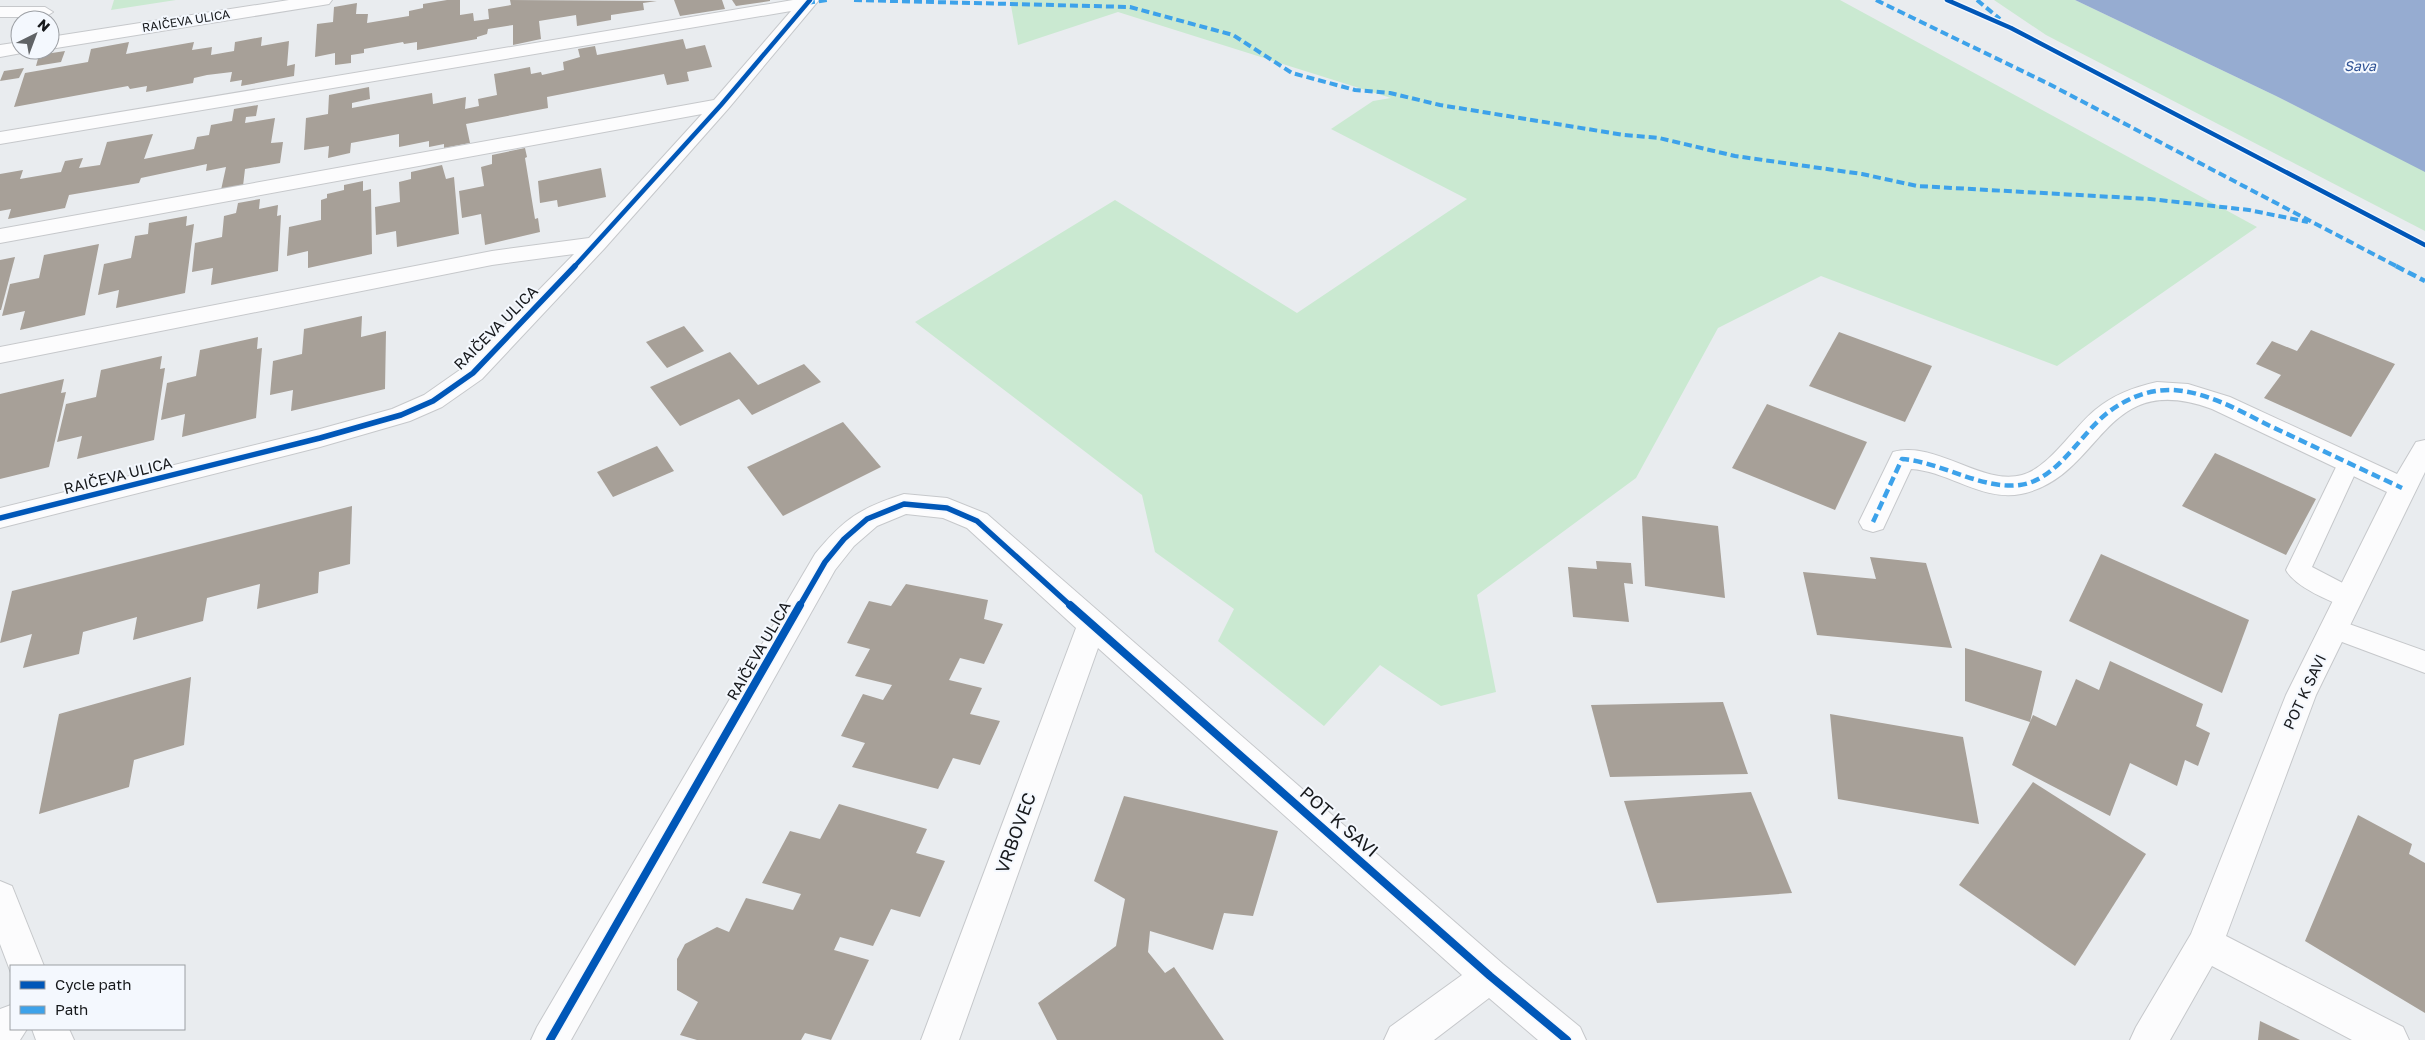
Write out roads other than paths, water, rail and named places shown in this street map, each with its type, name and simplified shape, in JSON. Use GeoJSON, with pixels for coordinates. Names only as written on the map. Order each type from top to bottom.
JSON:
{"type":"FeatureCollection","features":[{"type":"Feature","properties":{"kind":"street","name":"RAIČEVA ULICA"},"geometry":{"type":"LineString","coordinates":[[60,41],[323,0]]}},
{"type":"Feature","properties":{"kind":"street","name":"RAIČEVA ULICA"},"geometry":{"type":"LineString","coordinates":[[0,518],[320,438],[401,414],[433,401],[472,373],[596,244],[721,105],[808,2]]}},
{"type":"Feature","properties":{"kind":"street","name":"RAIČEVA ULICA"},"geometry":{"type":"LineString","coordinates":[[0,138],[808,2]]}},
{"type":"Feature","properties":{"kind":"street"},"geometry":{"type":"LineString","coordinates":[[0,236],[721,105]]}},
{"type":"Feature","properties":{"kind":"street"},"geometry":{"type":"LineString","coordinates":[[0,355],[492,258],[596,244]]}},
{"type":"Feature","properties":{"kind":"street"},"geometry":{"type":"LineString","coordinates":[[1873,522],[1902,459],[1915,459],[1984,481],[2007,486],[2022,485],[2044,476],[2117,406],[2157,391],[2184,391],[2218,402],[2402,488]]}},
{"type":"Feature","properties":{"kind":"street","name":"POT K SAVI"},"geometry":{"type":"LineString","coordinates":[[2150,1040],[2205,944],[2301,695],[2335,629],[2402,488],[2425,450]]}},
{"type":"Feature","properties":{"kind":"street","name":"RAIČEVA ULICA"},"geometry":{"type":"LineString","coordinates":[[550,1040],[825,562],[844,539],[867,519],[904,504],[947,508],[978,521],[1092,625]]}},
{"type":"Feature","properties":{"kind":"street","name":"POT K SAVI"},"geometry":{"type":"LineString","coordinates":[[1092,625],[1490,976],[1567,1040]]}},
{"type":"Feature","properties":{"kind":"street","name":"VRBOVEC"},"geometry":{"type":"LineString","coordinates":[[940,1040],[1092,625]]}},
{"type":"Feature","properties":{"kind":"street"},"geometry":{"type":"LineString","coordinates":[[0,897],[26,965]]}},
{"type":"Feature","properties":{"kind":"street"},"geometry":{"type":"LineString","coordinates":[[2205,944],[2390,1040]]}},
{"type":"Feature","properties":{"kind":"street"},"geometry":{"type":"LineString","coordinates":[[1403,1040],[1490,976]]}},
{"type":"Feature","properties":{"kind":"street"},"geometry":{"type":"LineString","coordinates":[[0,1034],[10,1025]]}},
{"type":"Feature","properties":{"kind":"lane"},"geometry":{"type":"LineString","coordinates":[[2349,463],[2298,570],[2309,578],[2349,598]]}},
{"type":"Feature","properties":{"kind":"lane"},"geometry":{"type":"LineString","coordinates":[[2335,629],[2425,662]]}},
{"type":"Feature","properties":{"kind":"water","name":"Sava"},"geometry":{"type":"Polygon","coordinates":[[[2075,0],[2425,0],[2425,172],[2276,96],[2075,0]]]}}]}
